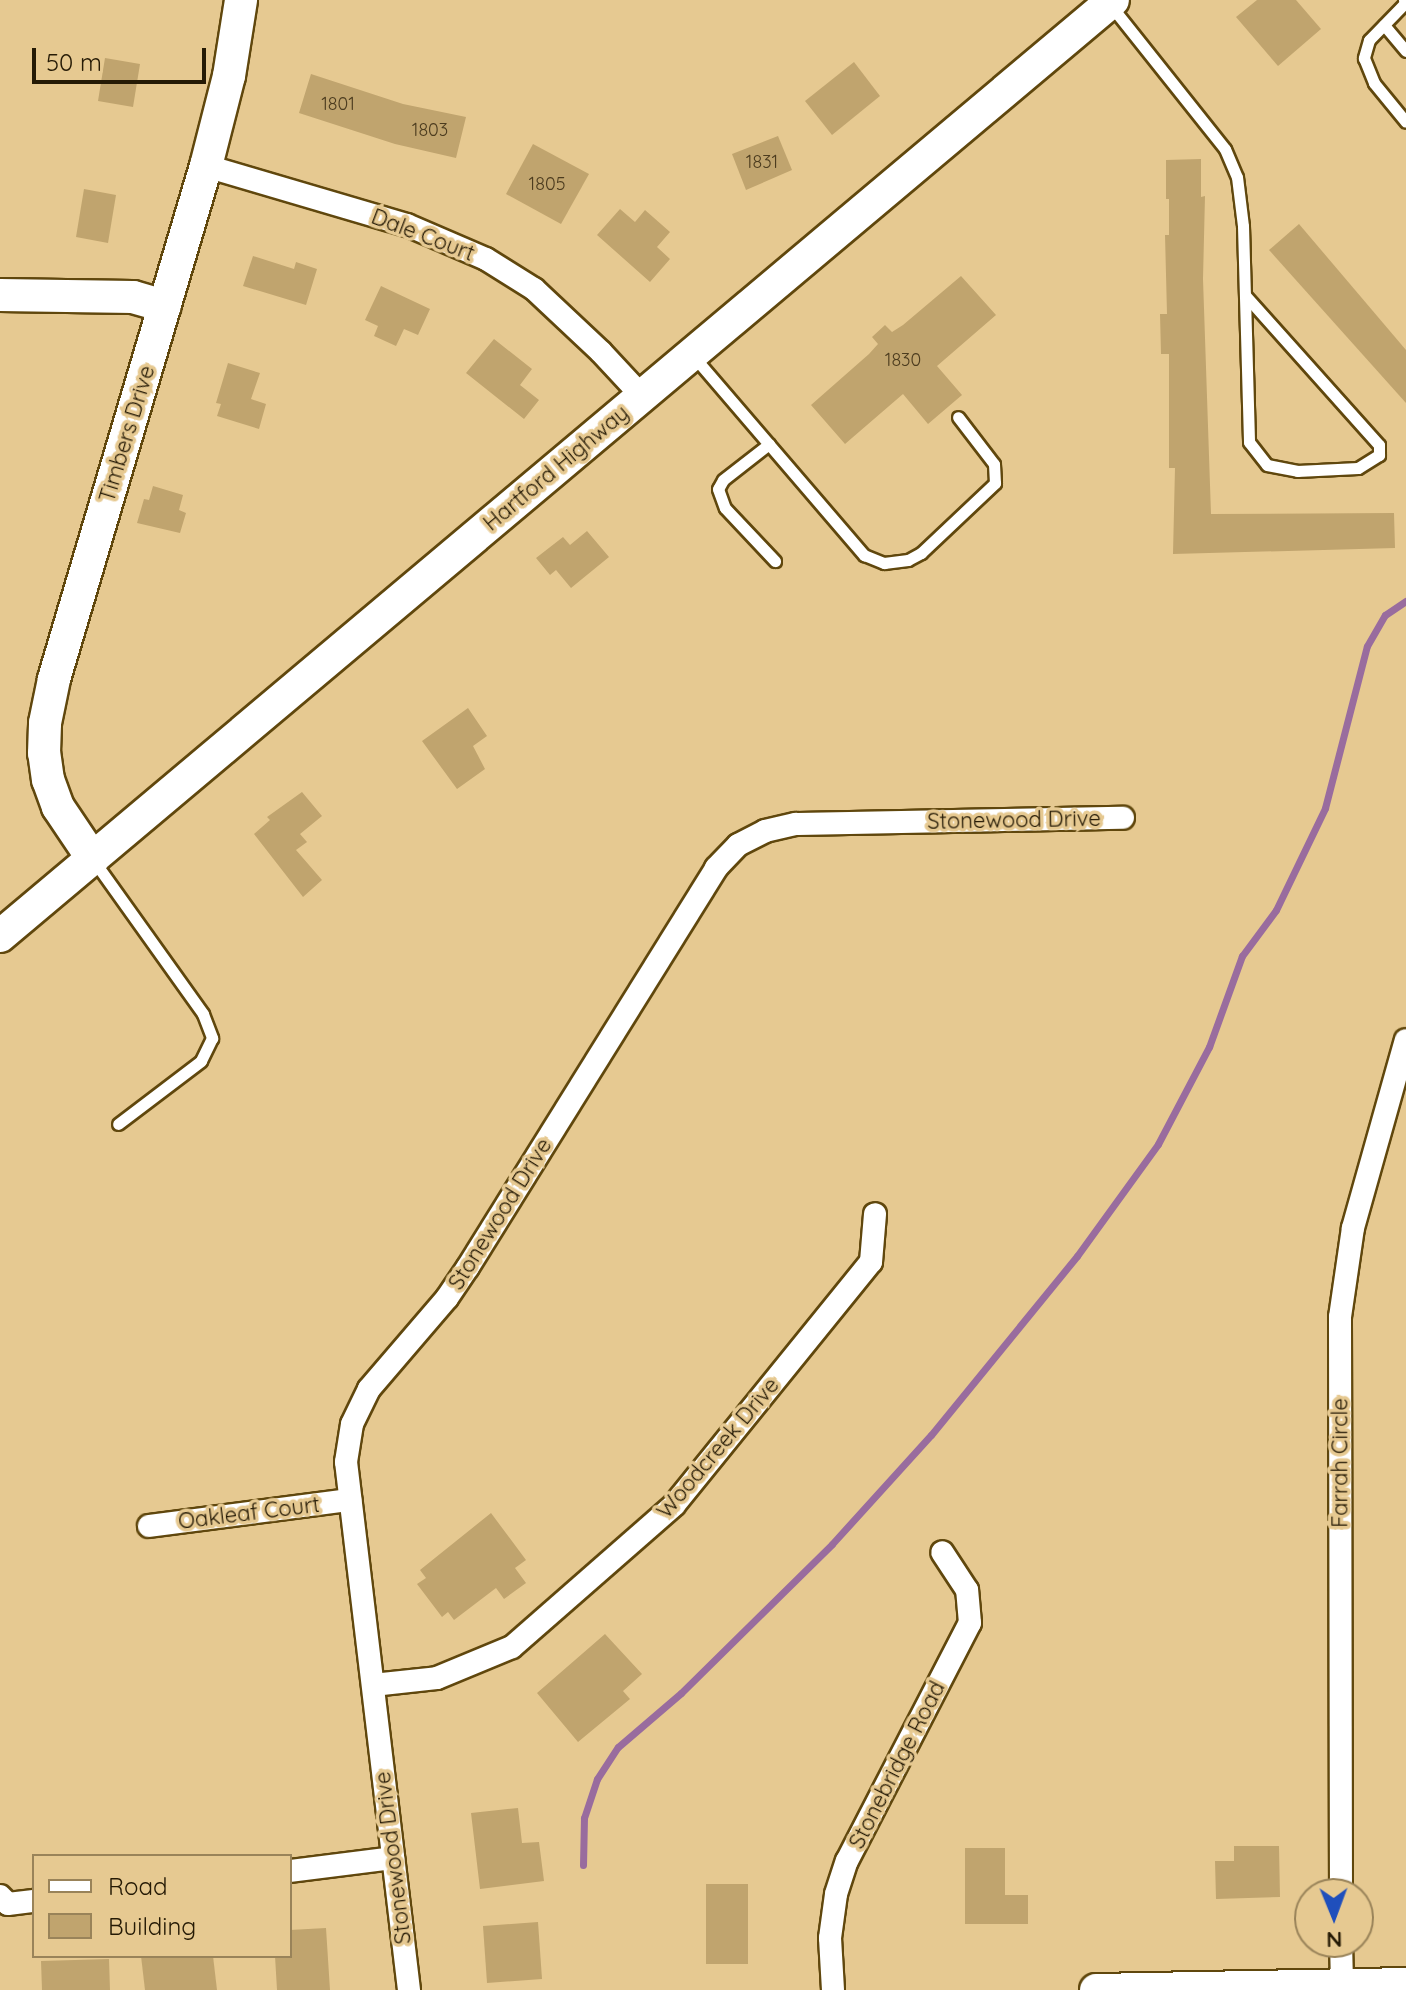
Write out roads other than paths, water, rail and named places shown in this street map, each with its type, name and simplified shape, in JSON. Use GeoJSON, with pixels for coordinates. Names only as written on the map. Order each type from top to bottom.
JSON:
{"type":"FeatureCollection","features":[{"type":"Feature","properties":{"kind":"main road","name":"Timbers Drive"},"geometry":{"type":"LineString","coordinates":[[93,859],[58,807],[48,780],[44,753],[45,723],[54,679],[206,166],[229,76],[241,0]]}},
{"type":"Feature","properties":{"kind":"main road","name":"Hartford Highway"},"geometry":{"type":"LineString","coordinates":[[0,936],[1111,2]]}},
{"type":"Feature","properties":{"kind":"main road"},"geometry":{"type":"LineString","coordinates":[[0,295],[133,297],[165,306]]}},
{"type":"Feature","properties":{"kind":"main road"},"geometry":{"type":"LineString","coordinates":[[1096,1990],[1406,1984]]}},
{"type":"Feature","properties":{"kind":"street","name":"Dale Court"},"geometry":{"type":"LineString","coordinates":[[206,166],[407,225],[486,259],[534,289],[642,396]]}},
{"type":"Feature","properties":{"kind":"street","name":"Stonewood Drive"},"geometry":{"type":"LineString","coordinates":[[409,1990],[350,1500],[348,1443],[369,1389],[447,1298],[716,868],[738,845],[765,831],[796,824],[1123,818]]}},
{"type":"Feature","properties":{"kind":"street","name":"Farrah Circle"},"geometry":{"type":"LineString","coordinates":[[1341,1878],[1340,1317],[1353,1228],[1406,1040]]}},
{"type":"Feature","properties":{"kind":"street","name":"Woodcreek Drive"},"geometry":{"type":"LineString","coordinates":[[373,1685],[437,1678],[512,1647],[674,1505],[871,1262],[875,1214]]}},
{"type":"Feature","properties":{"kind":"street","name":"Oakleaf Court"},"geometry":{"type":"LineString","coordinates":[[149,1526],[350,1500]]}},
{"type":"Feature","properties":{"kind":"street","name":"Stonebridge Road"},"geometry":{"type":"LineString","coordinates":[[833,1990],[830,1938],[836,1894],[847,1861],[970,1623],[967,1590],[942,1552]]}},
{"type":"Feature","properties":{"kind":"street"},"geometry":{"type":"LineString","coordinates":[[292,1871],[393,1858]]}},
{"type":"Feature","properties":{"kind":"street"},"geometry":{"type":"LineString","coordinates":[[0,1896],[8,1904],[32,1901]]}},
{"type":"Feature","properties":{"kind":"street"},"geometry":{"type":"LineString","coordinates":[[1341,1958],[1342,1984]]}},
{"type":"Feature","properties":{"kind":"lane"},"geometry":{"type":"LineString","coordinates":[[1404,0],[1406,2],[1369,40],[1364,58],[1374,83],[1406,122]]}},
{"type":"Feature","properties":{"kind":"lane"},"geometry":{"type":"LineString","coordinates":[[1111,2],[1225,149],[1237,177],[1243,226],[1249,442],[1267,465],[1297,471],[1358,468],[1379,455],[1379,445],[1245,295]]}},
{"type":"Feature","properties":{"kind":"lane"},"geometry":{"type":"LineString","coordinates":[[1384,25],[1406,51]]}},
{"type":"Feature","properties":{"kind":"lane"},"geometry":{"type":"LineString","coordinates":[[692,354],[864,555],[884,563],[908,560],[921,553],[988,493],[995,483],[994,464],[958,417]]}},
{"type":"Feature","properties":{"kind":"lane"},"geometry":{"type":"LineString","coordinates":[[769,444],[723,480],[718,489],[725,508],[775,561]]}},
{"type":"Feature","properties":{"kind":"lane"},"geometry":{"type":"LineString","coordinates":[[93,859],[203,1014],[212,1038],[201,1061],[118,1124]]}},
{"type":"Feature","properties":{"kind":"waterway"},"geometry":{"type":"LineString","coordinates":[[583,1865],[584,1818],[597,1779],[618,1747],[681,1693],[832,1544],[931,1435],[1077,1256],[1158,1144],[1209,1047],[1242,956],[1276,910],[1325,808],[1367,646],[1385,615],[1406,601]]}}]}
